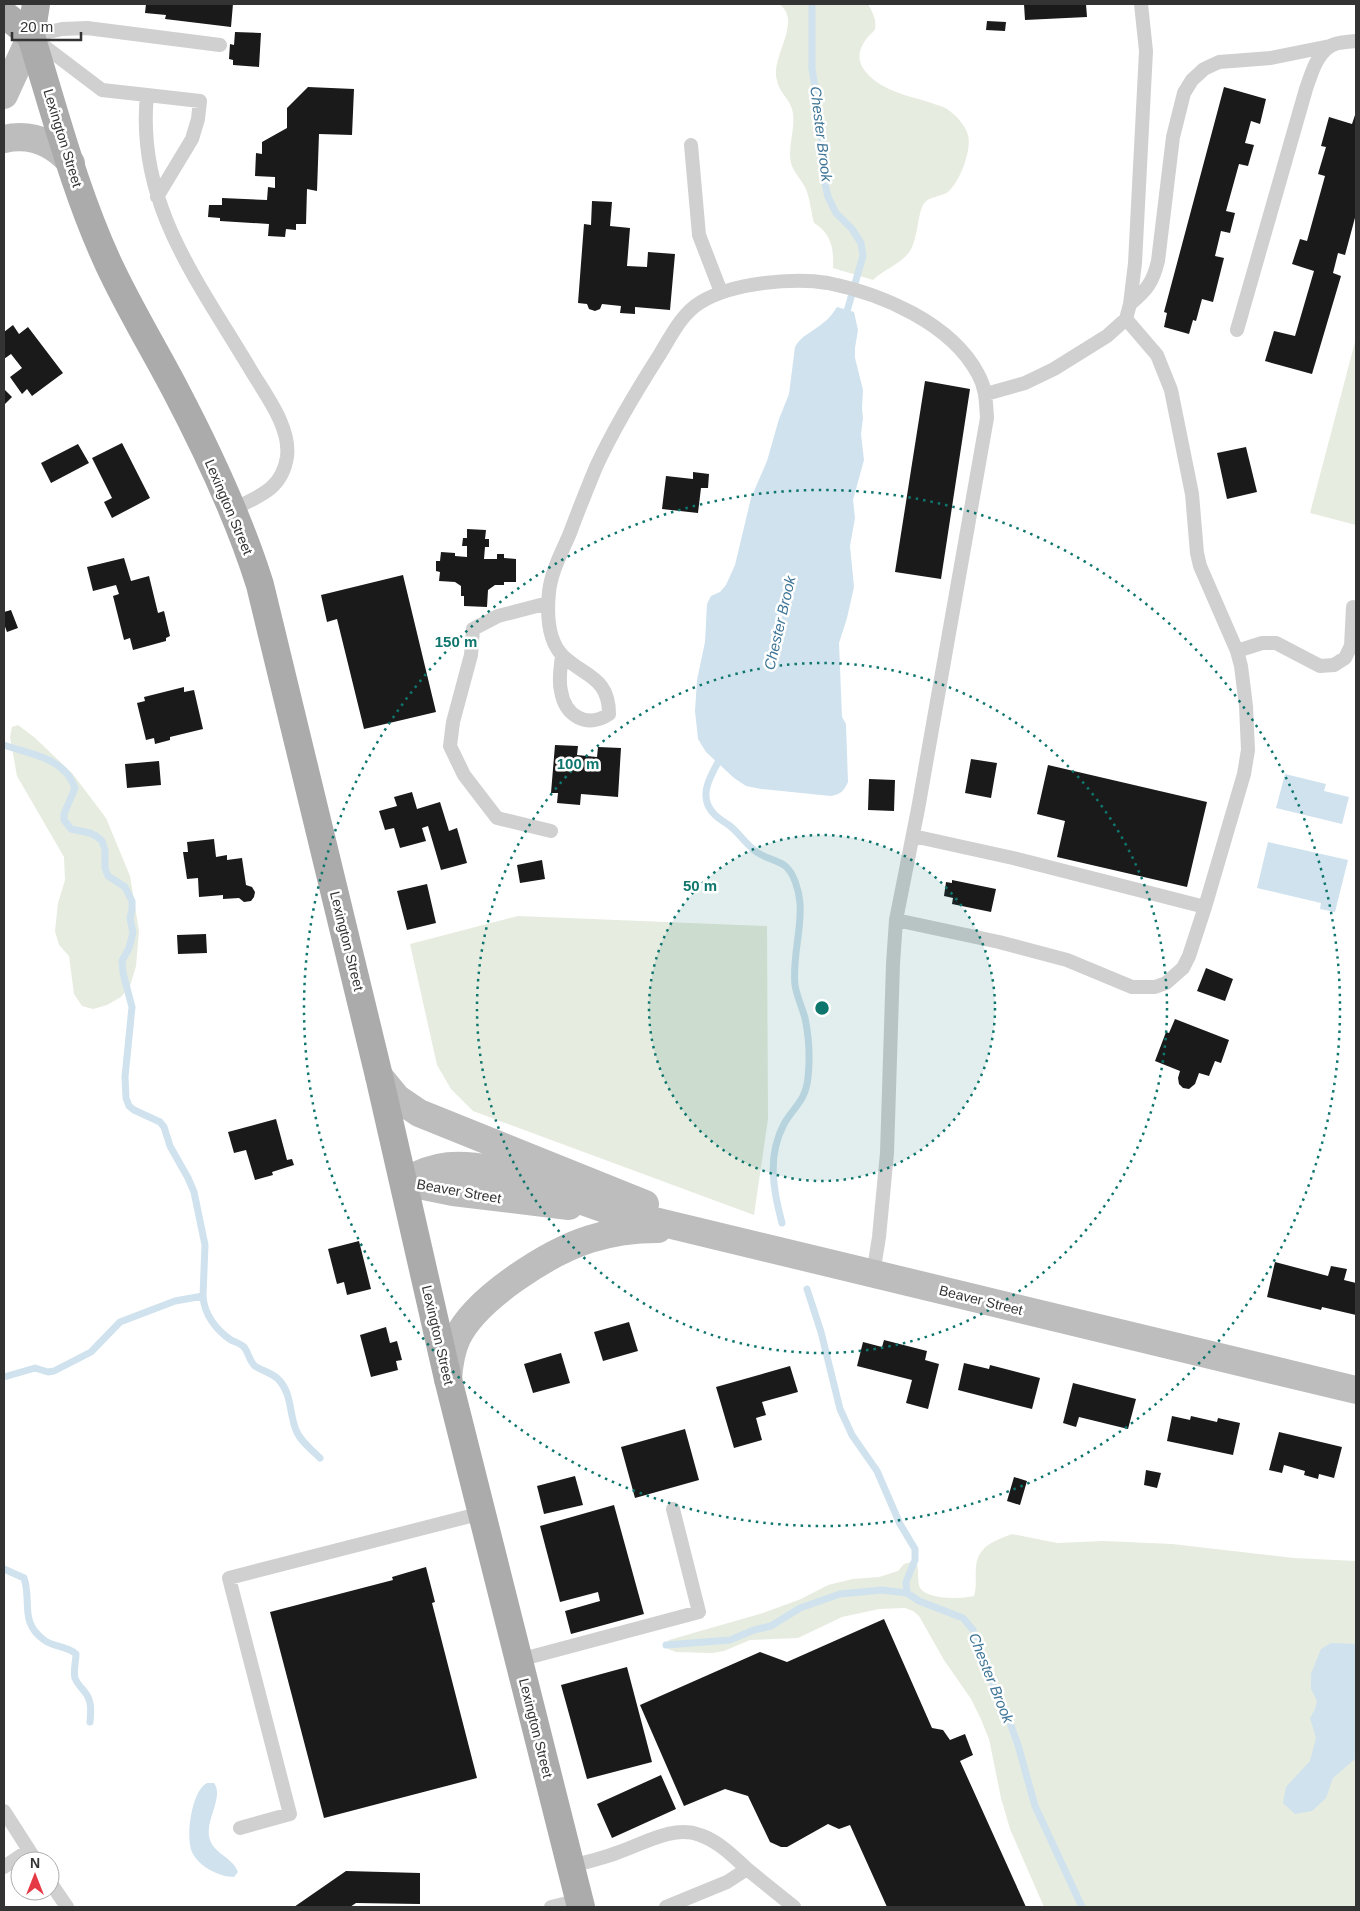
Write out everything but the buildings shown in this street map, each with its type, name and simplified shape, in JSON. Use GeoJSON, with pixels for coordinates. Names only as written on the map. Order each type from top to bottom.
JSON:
{"type":"FeatureCollection","features":[{"type":"Feature","properties":{"kind":"main road","name":"Lexington Street"},"geometry":{"type":"LineString","coordinates":[[36,4],[31,36],[91,224],[109,265],[176,391],[233,510],[248,547],[260,585],[380,1076],[448,1380],[580,1904]]}},
{"type":"Feature","properties":{"kind":"main road"},"geometry":{"type":"LineString","coordinates":[[4,14],[31,36],[4,94]]}},
{"type":"Feature","properties":{"kind":"main road"},"geometry":{"type":"LineString","coordinates":[[4,139],[22,137],[42,140],[58,149],[71,163]]}},
{"type":"Feature","properties":{"kind":"main road"},"geometry":{"type":"LineString","coordinates":[[380,1076],[397,1098],[419,1113],[737,1241]]}},
{"type":"Feature","properties":{"kind":"main road","name":"Beaver Street"},"geometry":{"type":"LineString","coordinates":[[404,1182],[430,1169],[444,1165],[477,1166],[516,1176],[605,1209],[1356,1390]]}},
{"type":"Feature","properties":{"kind":"main road"},"geometry":{"type":"LineString","coordinates":[[448,1380],[452,1350],[457,1338],[473,1314],[501,1289],[542,1262],[572,1246],[604,1235],[650,1229],[694,1231]]}},
{"type":"Feature","properties":{"kind":"lane"},"geometry":{"type":"LineString","coordinates":[[986,394],[1025,383],[1054,369],[1107,336],[1126,319],[1130,304],[1135,263],[1146,51],[1141,4]]}},
{"type":"Feature","properties":{"kind":"lane"},"geometry":{"type":"LineString","coordinates":[[31,36],[62,29],[87,28],[220,45]]}},
{"type":"Feature","properties":{"kind":"lane"},"geometry":{"type":"LineString","coordinates":[[31,36],[102,90],[200,101],[198,119],[192,139],[157,197]]}},
{"type":"Feature","properties":{"kind":"lane"},"geometry":{"type":"LineString","coordinates":[[1130,304],[1145,291],[1154,277],[1158,261],[1173,137],[1184,93],[1192,80],[1204,69],[1219,62],[1271,58],[1356,41]]}},
{"type":"Feature","properties":{"kind":"lane"},"geometry":{"type":"LineString","coordinates":[[1236,330],[1306,89],[1319,58],[1330,46]]}},
{"type":"Feature","properties":{"kind":"lane"},"geometry":{"type":"LineString","coordinates":[[147,95],[145,137],[150,171],[166,221],[187,265],[283,425],[287,455],[282,474],[269,492],[233,510]]}},
{"type":"Feature","properties":{"kind":"lane"},"geometry":{"type":"LineString","coordinates":[[691,145],[699,235],[721,292]]}},
{"type":"Feature","properties":{"kind":"lane"},"geometry":{"type":"LineString","coordinates":[[562,655],[559,679],[561,693],[568,710],[588,722],[600,720],[609,714],[608,698],[602,684],[562,655],[554,642],[547,615],[549,590],[556,567],[597,465],[635,392],[685,316],[698,303],[721,292],[763,283],[806,281],[838,286],[897,306],[922,318],[959,348],[978,374],[986,394],[987,418],[913,836],[896,920],[886,1161],[879,1237],[872,1274]]}},
{"type":"Feature","properties":{"kind":"lane"},"geometry":{"type":"LineString","coordinates":[[896,920],[999,942],[1081,964],[1132,988],[1155,988],[1166,983],[1182,968],[1189,956],[1246,763],[1248,734],[1246,706],[1241,666],[1237,651],[1200,566],[1197,553],[1192,494],[1171,390],[1157,355],[1126,319]]}},
{"type":"Feature","properties":{"kind":"lane"},"geometry":{"type":"LineString","coordinates":[[548,604],[498,616],[473,629],[471,655],[453,722],[450,746],[464,775],[497,818],[551,831]]}},
{"type":"Feature","properties":{"kind":"lane"},"geometry":{"type":"LineString","coordinates":[[1237,651],[1262,643],[1276,643],[1320,666],[1334,665],[1345,658],[1351,646],[1353,607]]}},
{"type":"Feature","properties":{"kind":"lane"},"geometry":{"type":"LineString","coordinates":[[913,836],[1013,858],[1205,907]]}},
{"type":"Feature","properties":{"kind":"lane"},"geometry":{"type":"LineString","coordinates":[[519,1660],[699,1612],[673,1509]]}},
{"type":"Feature","properties":{"kind":"lane"},"geometry":{"type":"LineString","coordinates":[[240,1828],[290,1814],[229,1578],[482,1513]]}},
{"type":"Feature","properties":{"kind":"lane"},"geometry":{"type":"LineString","coordinates":[[4,1811],[29,1851]]}},
{"type":"Feature","properties":{"kind":"lane"},"geometry":{"type":"LineString","coordinates":[[571,1866],[620,1852],[663,1835],[685,1832],[700,1834],[720,1846],[794,1907]]}},
{"type":"Feature","properties":{"kind":"lane"},"geometry":{"type":"LineString","coordinates":[[666,1907],[727,1882],[747,1868]]}},
{"type":"Feature","properties":{"kind":"lane"},"geometry":{"type":"LineString","coordinates":[[551,1907],[580,1904]]}},
{"type":"Feature","properties":{"kind":"shaded area"},"geometry":{"type":"Polygon","coordinates":[[[779,4],[868,4],[874,16],[875,26],[860,50],[860,63],[865,71],[870,77],[891,90],[947,109],[960,120],[967,132],[969,141],[967,157],[957,180],[949,191],[928,200],[923,205],[917,232],[908,254],[873,280],[833,268],[833,254],[828,236],[814,223],[806,189],[792,166],[790,150],[793,129],[792,109],[779,86],[776,75],[776,66],[788,28],[788,19],[785,11],[779,4]]]}},
{"type":"Feature","properties":{"kind":"shaded area"},"geometry":{"type":"Polygon","coordinates":[[[1356,338],[1356,525],[1310,513],[1356,338]]]}},
{"type":"Feature","properties":{"kind":"shaded area"},"geometry":{"type":"Polygon","coordinates":[[[18,725],[34,737],[72,773],[106,818],[130,876],[139,931],[136,966],[130,986],[121,997],[107,1005],[93,1009],[82,1006],[74,994],[69,956],[59,945],[55,931],[58,903],[65,880],[64,857],[17,776],[10,737],[12,727],[18,725]]]}},
{"type":"Feature","properties":{"kind":"shaded area"},"geometry":{"type":"Polygon","coordinates":[[[518,916],[767,926],[768,1119],[754,1215],[473,1111],[451,1089],[437,1065],[410,944],[518,916]]]}},
{"type":"Feature","properties":{"kind":"shaded area"},"geometry":{"type":"Polygon","coordinates":[[[1012,1534],[1057,1543],[1104,1541],[1172,1544],[1294,1558],[1356,1561],[1356,1907],[1044,1907],[1010,1829],[1001,1798],[989,1739],[980,1717],[971,1699],[944,1660],[919,1616],[913,1611],[905,1608],[879,1609],[842,1617],[798,1638],[750,1640],[724,1651],[713,1653],[676,1652],[668,1649],[666,1645],[669,1640],[763,1613],[801,1599],[828,1585],[853,1579],[879,1577],[898,1571],[904,1564],[911,1562],[917,1564],[919,1586],[924,1592],[945,1598],[974,1596],[977,1560],[980,1554],[988,1545],[1012,1534]]]}},
{"type":"Feature","properties":{"kind":"water"},"geometry":{"type":"Polygon","coordinates":[[[837,307],[854,312],[858,330],[855,358],[863,390],[861,434],[864,460],[853,500],[855,518],[850,546],[854,587],[839,643],[842,717],[846,724],[848,782],[842,792],[831,796],[746,786],[734,778],[706,752],[698,739],[695,711],[697,680],[705,642],[707,604],[711,596],[720,592],[726,585],[735,565],[751,498],[767,461],[779,419],[789,394],[795,347],[804,337],[827,320],[837,307]]]}},
{"type":"Feature","properties":{"kind":"water"},"geometry":{"type":"Polygon","coordinates":[[[1285,774],[1326,784],[1324,791],[1349,797],[1342,824],[1276,808],[1285,774]]]}},
{"type":"Feature","properties":{"kind":"water"},"geometry":{"type":"Polygon","coordinates":[[[1268,842],[1348,860],[1335,912],[1320,909],[1321,903],[1257,888],[1268,842]]]}},
{"type":"Feature","properties":{"kind":"water"},"geometry":{"type":"Polygon","coordinates":[[[1331,1643],[1356,1644],[1356,1758],[1333,1778],[1326,1798],[1312,1811],[1295,1814],[1283,1803],[1286,1787],[1310,1761],[1316,1738],[1310,1718],[1317,1701],[1311,1689],[1311,1674],[1321,1649],[1331,1643]]]}},
{"type":"Feature","properties":{"kind":"water"},"geometry":{"type":"Polygon","coordinates":[[[207,1783],[214,1783],[217,1788],[209,1836],[214,1847],[235,1867],[238,1872],[234,1877],[210,1870],[199,1862],[192,1852],[189,1836],[191,1814],[197,1795],[207,1783]]]}},
{"type":"Feature","properties":{"kind":"waterway","name":"Chester Brook"},"geometry":{"type":"LineString","coordinates":[[812,4],[812,69],[822,129],[821,158],[824,179],[828,197],[836,213],[852,229],[861,243],[863,256],[845,318]]}},
{"type":"Feature","properties":{"kind":"waterway"},"geometry":{"type":"LineString","coordinates":[[4,745],[55,763],[70,778],[75,788],[64,814],[64,820],[71,829],[90,833],[102,841],[105,850],[105,868],[108,876],[125,887],[132,901],[130,918],[133,933],[129,948],[122,961],[123,973],[132,1007],[125,1077],[126,1098],[129,1106],[134,1110],[160,1122],[164,1127],[170,1146],[194,1192],[205,1245],[203,1296],[208,1315],[220,1331],[244,1347],[255,1366],[274,1376],[283,1385],[300,1438],[320,1458]]}},
{"type":"Feature","properties":{"kind":"waterway","name":"Chester Brook"},"geometry":{"type":"LineString","coordinates":[[721,757],[707,786],[706,793],[709,808],[757,853],[788,868],[795,882],[799,898],[800,923],[794,975],[796,989],[805,1018],[809,1048],[809,1071],[805,1093],[784,1124],[775,1148],[774,1186],[782,1223]]}},
{"type":"Feature","properties":{"kind":"waterway","name":"Chester Brook"},"geometry":{"type":"LineString","coordinates":[[807,1289],[821,1332],[840,1409],[852,1435],[877,1471],[900,1524],[915,1549],[915,1560],[906,1582],[907,1593],[919,1601],[963,1618],[973,1630],[978,1652],[1005,1709],[1018,1745],[1035,1806],[1082,1907]]}},
{"type":"Feature","properties":{"kind":"waterway"},"geometry":{"type":"LineString","coordinates":[[4,1377],[35,1368],[48,1372],[54,1371],[91,1352],[120,1322],[175,1301],[203,1296]]}},
{"type":"Feature","properties":{"kind":"waterway"},"geometry":{"type":"LineString","coordinates":[[4,1569],[24,1578],[29,1619],[36,1633],[48,1643],[68,1649],[76,1654],[75,1678],[87,1694],[90,1702],[90,1722]]}},
{"type":"Feature","properties":{"kind":"waterway"},"geometry":{"type":"LineString","coordinates":[[666,1645],[730,1640],[754,1630],[771,1626],[800,1608],[840,1594],[882,1590],[907,1593]]}}]}
